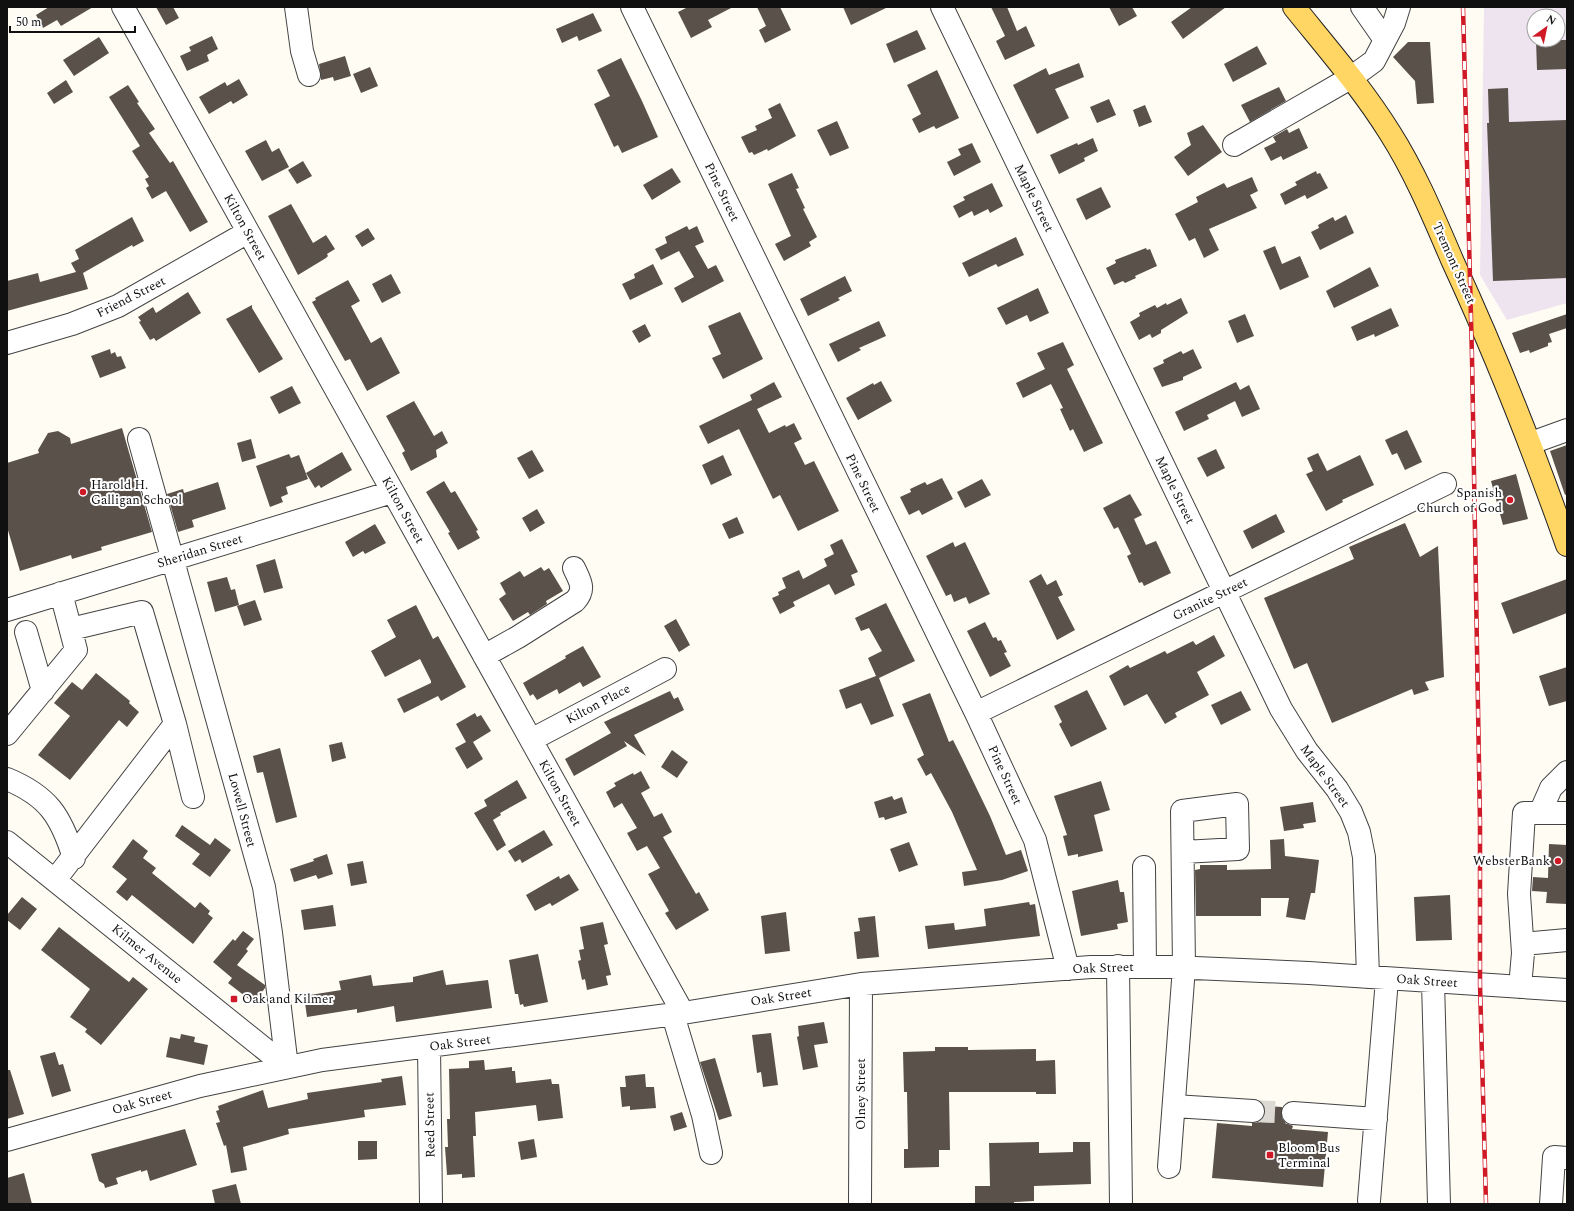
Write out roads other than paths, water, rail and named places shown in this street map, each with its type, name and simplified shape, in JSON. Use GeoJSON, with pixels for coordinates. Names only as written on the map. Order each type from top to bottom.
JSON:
{"type":"FeatureCollection","features":[{"type":"Feature","properties":{"kind":"main road","name":"Tremont Street"},"geometry":{"type":"LineString","coordinates":[[1294,7],[1352,77],[1390,132],[1422,191],[1484,331],[1531,443],[1567,545]]}},
{"type":"Feature","properties":{"kind":"street","name":"Kilton Street"},"geometry":{"type":"LineString","coordinates":[[122,7],[531,740],[678,1014],[711,1153]]}},
{"type":"Feature","properties":{"kind":"street"},"geometry":{"type":"LineString","coordinates":[[296,7],[302,51],[309,75]]}},
{"type":"Feature","properties":{"kind":"street","name":"Pine Street"},"geometry":{"type":"LineString","coordinates":[[632,7],[976,713],[1035,840],[1068,969]]}},
{"type":"Feature","properties":{"kind":"street","name":"Maple Street"},"geometry":{"type":"LineString","coordinates":[[942,7],[1224,592],[1291,726],[1307,751],[1338,789],[1356,824],[1362,840],[1377,978],[1376,1119],[1369,1201]]}},
{"type":"Feature","properties":{"kind":"street"},"geometry":{"type":"LineString","coordinates":[[1362,7],[1385,40]]}},
{"type":"Feature","properties":{"kind":"street"},"geometry":{"type":"LineString","coordinates":[[1234,145],[1352,77],[1374,61],[1394,23],[1399,7]]}},
{"type":"Feature","properties":{"kind":"street","name":"Friend Street"},"geometry":{"type":"LineString","coordinates":[[7,343],[72,324],[118,306],[248,232]]}},
{"type":"Feature","properties":{"kind":"street"},"geometry":{"type":"LineString","coordinates":[[1531,443],[1567,430]]}},
{"type":"Feature","properties":{"kind":"street","name":"Lowell Street"},"geometry":{"type":"LineString","coordinates":[[138,439],[173,559],[264,887],[287,1066]]}},
{"type":"Feature","properties":{"kind":"street","name":"Granite Street"},"geometry":{"type":"LineString","coordinates":[[976,713],[1445,484]]}},
{"type":"Feature","properties":{"kind":"street","name":"Sheridan Street"},"geometry":{"type":"LineString","coordinates":[[7,610],[392,492]]}},
{"type":"Feature","properties":{"kind":"street"},"geometry":{"type":"LineString","coordinates":[[484,656],[518,637],[575,601],[581,595],[582,587],[574,568]]}},
{"type":"Feature","properties":{"kind":"street"},"geometry":{"type":"LineString","coordinates":[[7,734],[76,650],[61,593]]}},
{"type":"Feature","properties":{"kind":"street"},"geometry":{"type":"LineString","coordinates":[[71,629],[142,612],[175,724],[193,797]]}},
{"type":"Feature","properties":{"kind":"street"},"geometry":{"type":"LineString","coordinates":[[26,632],[43,691]]}},
{"type":"Feature","properties":{"kind":"street","name":"Kilton Place"},"geometry":{"type":"LineString","coordinates":[[531,740],[665,669]]}},
{"type":"Feature","properties":{"kind":"street"},"geometry":{"type":"LineString","coordinates":[[55,880],[74,858],[175,724]]}},
{"type":"Feature","properties":{"kind":"street"},"geometry":{"type":"LineString","coordinates":[[1540,813],[1551,788],[1567,772]]}},
{"type":"Feature","properties":{"kind":"street"},"geometry":{"type":"LineString","coordinates":[[7,779],[29,788],[50,807],[66,831],[74,858]]}},
{"type":"Feature","properties":{"kind":"street"},"geometry":{"type":"LineString","coordinates":[[1520,987],[1523,944],[1519,894],[1524,813],[1567,813]]}},
{"type":"Feature","properties":{"kind":"street","name":"Kilmer Avenue"},"geometry":{"type":"LineString","coordinates":[[7,842],[287,1066]]}},
{"type":"Feature","properties":{"kind":"street"},"geometry":{"type":"LineString","coordinates":[[1169,1167],[1184,967],[1183,852]]}},
{"type":"Feature","properties":{"kind":"street"},"geometry":{"type":"LineString","coordinates":[[1144,867],[1145,967]]}},
{"type":"Feature","properties":{"kind":"street"},"geometry":{"type":"LineString","coordinates":[[1523,944],[1567,940]]}},
{"type":"Feature","properties":{"kind":"street"},"geometry":{"type":"LineString","coordinates":[[1118,966],[1121,1204]]}},
{"type":"Feature","properties":{"kind":"street","name":"Oak Street"},"geometry":{"type":"LineString","coordinates":[[7,1140],[200,1086],[287,1066],[322,1060],[678,1014],[861,984],[1118,966],[1184,967],[1567,990]]}},
{"type":"Feature","properties":{"kind":"street"},"geometry":{"type":"LineString","coordinates":[[1433,982],[1439,1204]]}},
{"type":"Feature","properties":{"kind":"street","name":"Olney Street"},"geometry":{"type":"LineString","coordinates":[[860,1204],[861,984]]}},
{"type":"Feature","properties":{"kind":"street","name":"Reed Street"},"geometry":{"type":"LineString","coordinates":[[430,1047],[432,1204]]}},
{"type":"Feature","properties":{"kind":"street"},"geometry":{"type":"LineString","coordinates":[[1174,1106],[1253,1111]]}},
{"type":"Feature","properties":{"kind":"street"},"geometry":{"type":"LineString","coordinates":[[1294,1113],[1376,1119]]}},
{"type":"Feature","properties":{"kind":"street"},"geometry":{"type":"LineString","coordinates":[[1551,1204],[1554,1157],[1567,1158]]}},
{"type":"Feature","properties":{"kind":"tunnel"},"geometry":{"type":"LineString","coordinates":[[1253,1111],[1293,1113]]}},
{"type":"Feature","properties":{"kind":"railway"},"geometry":{"type":"LineString","coordinates":[[1463,7],[1472,357],[1480,823],[1480,984],[1486,1204]]}},
{"type":"Feature","properties":{"kind":"place","name":"Harold H. Galligan School"},"geometry":{"type":"Point","coordinates":[83,492]}},
{"type":"Feature","properties":{"kind":"place","name":"Spanish Church of God"},"geometry":{"type":"Point","coordinates":[1510,500]}},
{"type":"Feature","properties":{"kind":"place","name":"WebsterBank"},"geometry":{"type":"Point","coordinates":[1558,861]}},
{"type":"Feature","properties":{"kind":"place","name":"Oak and Kilmer"},"geometry":{"type":"Point","coordinates":[234,999]}},
{"type":"Feature","properties":{"kind":"place","name":"Bloom Bus Terminal"},"geometry":{"type":"Point","coordinates":[1270,1155]}}]}
